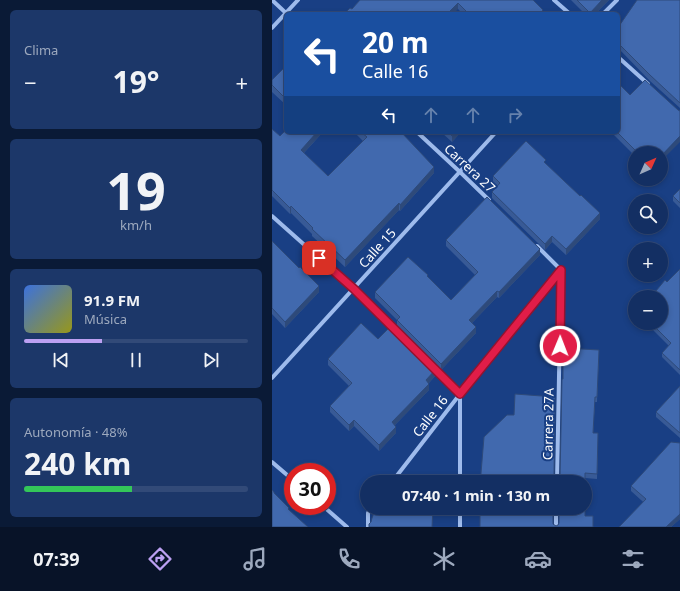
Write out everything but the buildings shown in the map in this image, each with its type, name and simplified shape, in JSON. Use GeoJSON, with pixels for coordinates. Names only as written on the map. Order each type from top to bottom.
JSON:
{"type":"FeatureCollection","features":[{"type":"Feature","properties":{"kind":"street"},"geometry":{"type":"LineString","coordinates":[[272,0],[286,12]]}},
{"type":"Feature","properties":{"kind":"street"},"geometry":{"type":"LineString","coordinates":[[288,12],[298,0]]}},
{"type":"Feature","properties":{"kind":"street"},"geometry":{"type":"LineString","coordinates":[[554,0],[568,12]]}},
{"type":"Feature","properties":{"kind":"street"},"geometry":{"type":"LineString","coordinates":[[606,12],[617,0]]}},
{"type":"Feature","properties":{"kind":"street"},"geometry":{"type":"LineString","coordinates":[[272,28],[284,16]]}},
{"type":"Feature","properties":{"kind":"street"},"geometry":{"type":"LineString","coordinates":[[620,59],[652,87]]}},
{"type":"Feature","properties":{"kind":"street","name":"Carrera 27"},"geometry":{"type":"LineString","coordinates":[[419,134],[494,204]]}},
{"type":"Feature","properties":{"kind":"street","name":"Calle 15"},"geometry":{"type":"LineString","coordinates":[[272,378],[494,134]]}},
{"type":"Feature","properties":{"kind":"street"},"geometry":{"type":"LineString","coordinates":[[272,216],[354,289],[398,333]]}},
{"type":"Feature","properties":{"kind":"street"},"geometry":{"type":"LineString","coordinates":[[533,243],[561,270]]}},
{"type":"Feature","properties":{"kind":"street","name":"Calle 16"},"geometry":{"type":"LineString","coordinates":[[397,475],[460,394],[561,270]]}},
{"type":"Feature","properties":{"kind":"street","name":"Carrera 27A"},"geometry":{"type":"LineString","coordinates":[[557,475],[561,270]]}},
{"type":"Feature","properties":{"kind":"street"},"geometry":{"type":"LineString","coordinates":[[432,366],[460,394],[460,475]]}},
{"type":"Feature","properties":{"kind":"street"},"geometry":{"type":"LineString","coordinates":[[272,462],[284,472]]}},
{"type":"Feature","properties":{"kind":"street"},"geometry":{"type":"LineString","coordinates":[[333,515],[347,527]]}},
{"type":"Feature","properties":{"kind":"street"},"geometry":{"type":"LineString","coordinates":[[368,515],[368,527]]}},
{"type":"Feature","properties":{"kind":"street"},"geometry":{"type":"LineString","coordinates":[[460,515],[460,527]]}},
{"type":"Feature","properties":{"kind":"street"},"geometry":{"type":"LineString","coordinates":[[556,515],[556,527]]}},
{"type":"Feature","properties":{"kind":"route"},"geometry":{"type":"LineString","coordinates":[[319,258],[354,289],[460,394],[561,270],[560,346]]}}]}
